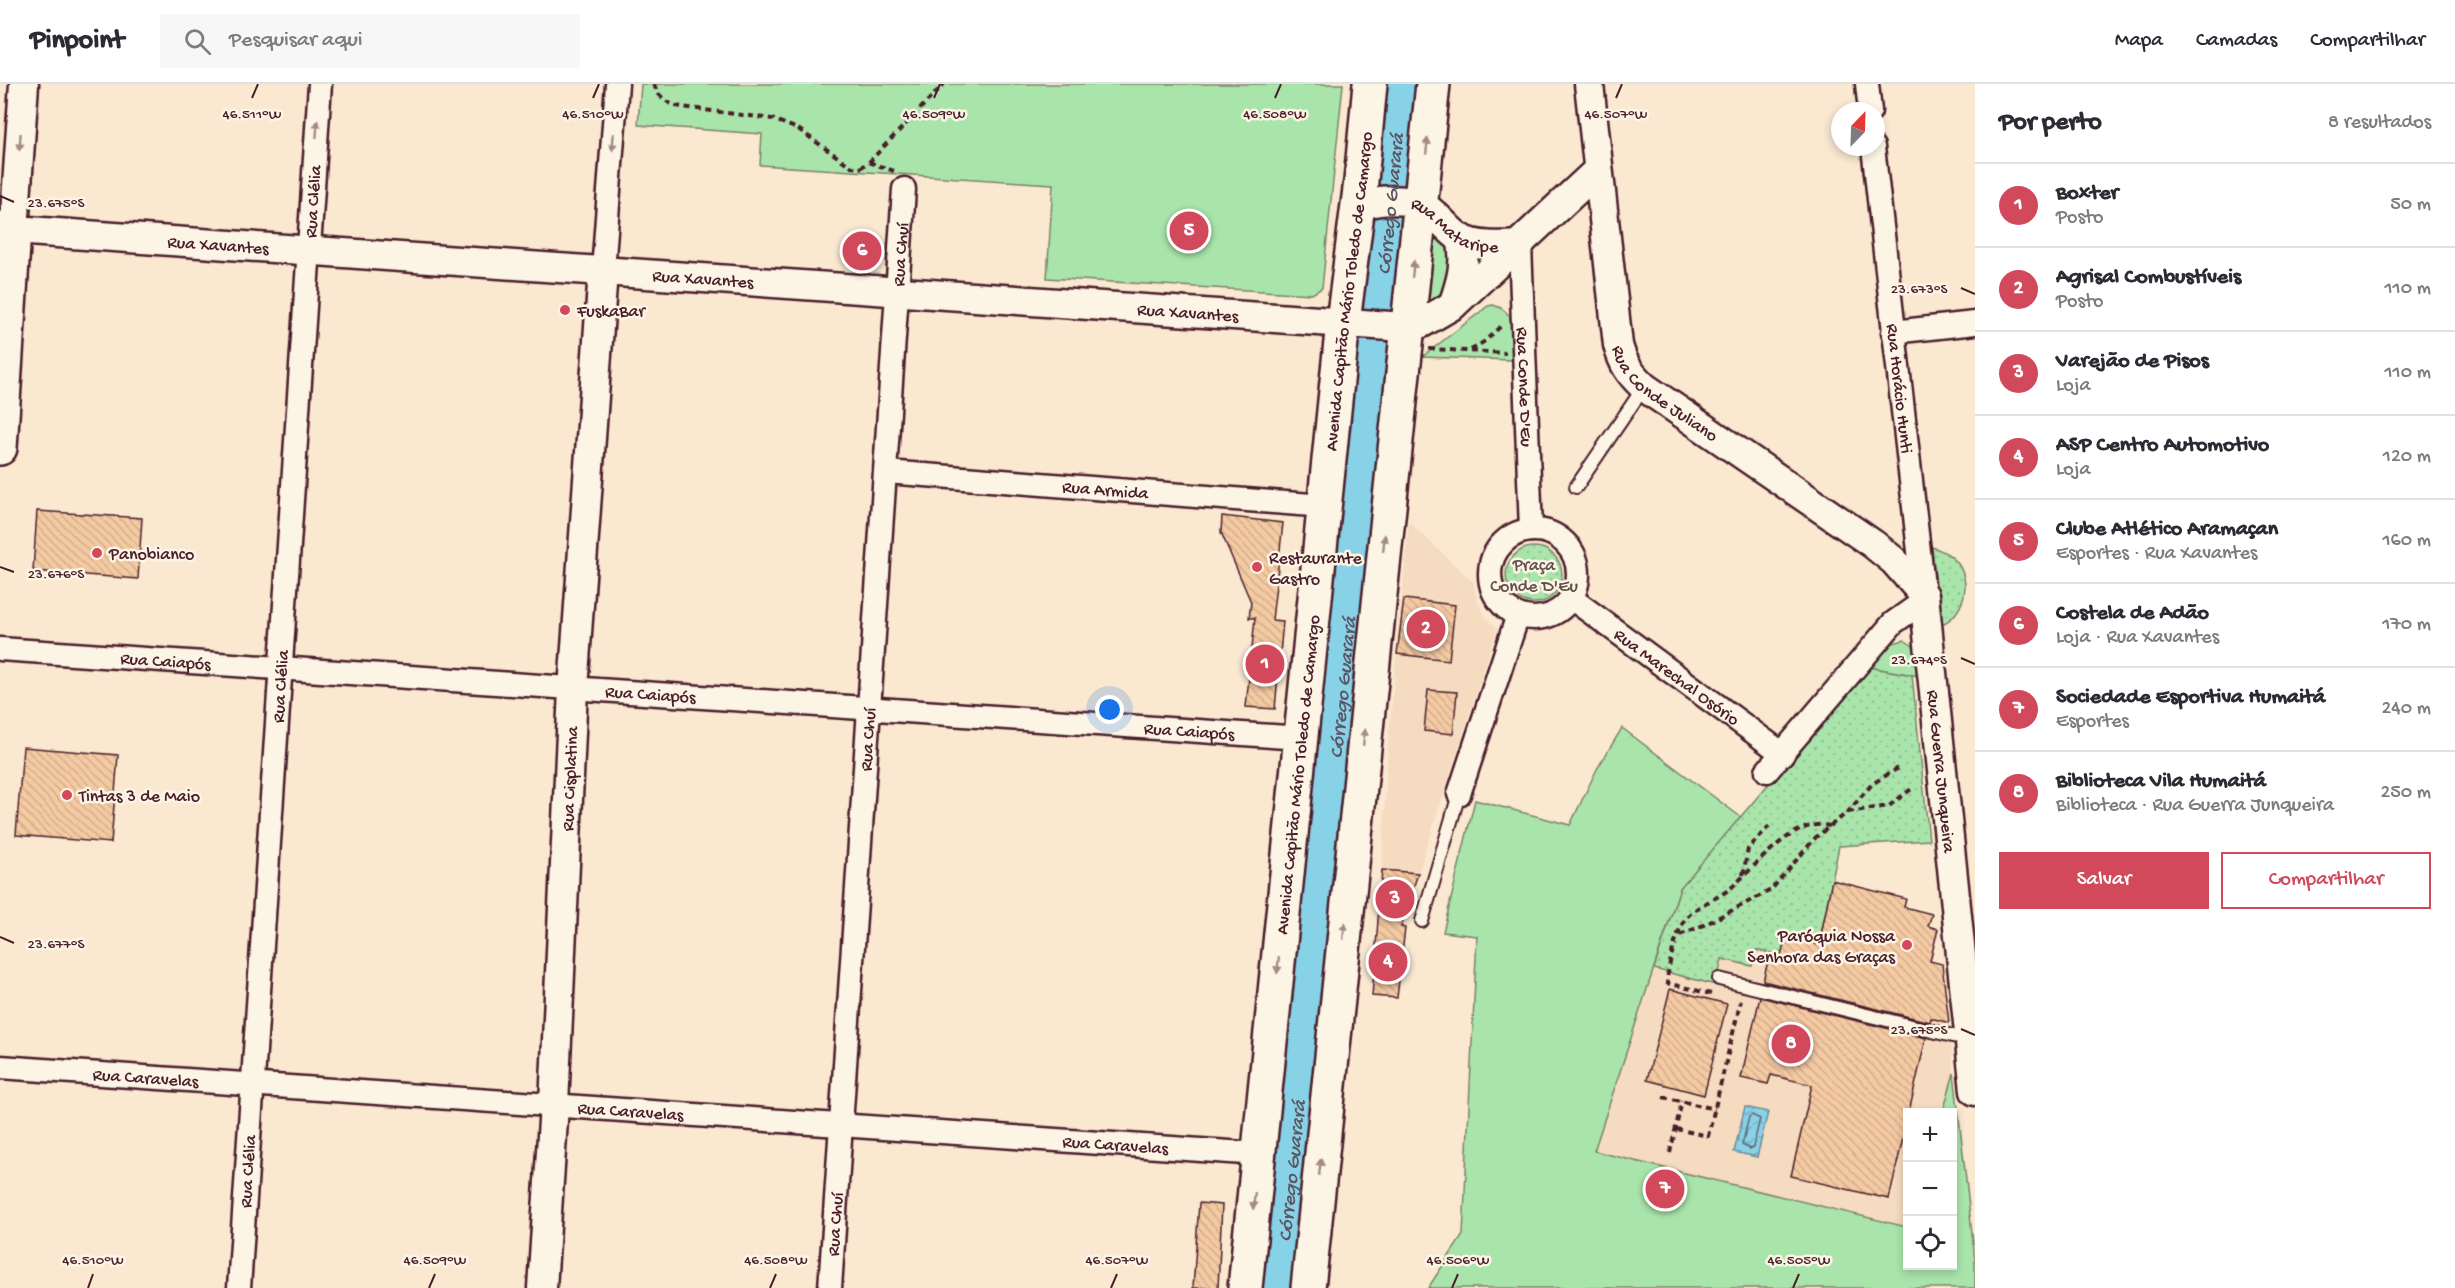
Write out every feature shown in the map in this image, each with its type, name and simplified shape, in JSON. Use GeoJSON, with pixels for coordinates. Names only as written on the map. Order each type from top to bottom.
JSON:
{"type":"FeatureCollection","features":[{"type":"Feature","properties":{"kind":"main road","name":"Avenida Capitão Mário Toledo de Camargo"},"geometry":{"type":"LineString","coordinates":[[1308,1288],[1382,329],[1368,204],[1370,84]]}},
{"type":"Feature","properties":{"kind":"main road","name":"Avenida Capitão Mário Toledo de Camargo"},"geometry":{"type":"LineString","coordinates":[[1245,1288],[1325,506],[1382,329],[1414,204],[1433,84]]}},
{"type":"Feature","properties":{"kind":"main road"},"geometry":{"type":"LineString","coordinates":[[0,448],[7,230]]}},
{"type":"Feature","properties":{"kind":"street"},"geometry":{"type":"LineString","coordinates":[[7,230],[24,84]]}},
{"type":"Feature","properties":{"kind":"street","name":"Rua Clélia"},"geometry":{"type":"LineString","coordinates":[[239,1288],[320,84]]}},
{"type":"Feature","properties":{"kind":"street"},"geometry":{"type":"LineString","coordinates":[[603,271],[617,84]]}},
{"type":"Feature","properties":{"kind":"street","name":"Rua Conde Juliano"},"geometry":{"type":"LineString","coordinates":[[1589,84],[1618,345],[1623,364],[1644,387],[1874,544],[1894,561],[1924,598]]}},
{"type":"Feature","properties":{"kind":"street"},"geometry":{"type":"LineString","coordinates":[[1867,84],[1869,102]]}},
{"type":"Feature","properties":{"kind":"street","name":"Rua Horácio Hunti"},"geometry":{"type":"LineString","coordinates":[[1875,156],[1924,598]]}},
{"type":"Feature","properties":{"kind":"street","name":"Rua Mataripe"},"geometry":{"type":"LineString","coordinates":[[1382,329],[1437,316],[1453,305],[1598,170]]}},
{"type":"Feature","properties":{"kind":"street","name":"Rua Chuí"},"geometry":{"type":"LineString","coordinates":[[830,1288],[904,189]]}},
{"type":"Feature","properties":{"kind":"street","name":"Rua Mataripe"},"geometry":{"type":"LineString","coordinates":[[1368,204],[1414,204],[1461,238],[1490,246],[1520,244]]}},
{"type":"Feature","properties":{"kind":"street","name":"Rua Xavantes"},"geometry":{"type":"LineString","coordinates":[[7,230],[898,291],[1382,329]]}},
{"type":"Feature","properties":{"kind":"street"},"geometry":{"type":"LineString","coordinates":[[1453,305],[1464,268],[1465,254],[1461,238]]}},
{"type":"Feature","properties":{"kind":"street","name":"Rua Conde D'Eu"},"geometry":{"type":"LineString","coordinates":[[1520,244],[1531,530]]}},
{"type":"Feature","properties":{"kind":"street","name":"Rua Cisplatina"},"geometry":{"type":"LineString","coordinates":[[542,1288],[554,1105],[573,689],[603,271]]}},
{"type":"Feature","properties":{"kind":"street"},"geometry":{"type":"LineString","coordinates":[[1893,332],[1975,323]]}},
{"type":"Feature","properties":{"kind":"street","name":"Rua Armida"},"geometry":{"type":"LineString","coordinates":[[886,472],[1325,506]]}},
{"type":"Feature","properties":{"kind":"street"},"geometry":{"type":"LineString","coordinates":[[1531,530],[1552,534],[1569,547],[1577,567],[1578,578],[1571,598],[1564,607],[1553,614],[1536,618],[1518,615],[1499,601],[1493,591],[1490,568],[1493,556],[1508,538],[1531,530]]}},
{"type":"Feature","properties":{"kind":"street","name":"Rua Marechal Osório"},"geometry":{"type":"LineString","coordinates":[[1571,598],[1783,754]]}},
{"type":"Feature","properties":{"kind":"street"},"geometry":{"type":"LineString","coordinates":[[1767,771],[1893,623],[1924,598]]}},
{"type":"Feature","properties":{"kind":"street","name":"Rua Guerra Junqueira"},"geometry":{"type":"LineString","coordinates":[[1924,598],[1963,853],[1970,1040],[1975,1091]]}},
{"type":"Feature","properties":{"kind":"street"},"geometry":{"type":"LineString","coordinates":[[1459,794],[1518,615]]}},
{"type":"Feature","properties":{"kind":"street","name":"Rua Caiapós"},"geometry":{"type":"LineString","coordinates":[[0,648],[1301,738]]}},
{"type":"Feature","properties":{"kind":"street","name":"Rua Caravelas"},"geometry":{"type":"LineString","coordinates":[[0,1067],[1259,1154]]}},
{"type":"Feature","properties":{"kind":"lane"},"geometry":{"type":"LineString","coordinates":[[1576,487],[1644,387]]}},
{"type":"Feature","properties":{"kind":"lane"},"geometry":{"type":"LineString","coordinates":[[1422,921],[1459,794]]}},
{"type":"Feature","properties":{"kind":"lane"},"geometry":{"type":"LineString","coordinates":[[1719,979],[1970,1040]]}},
{"type":"Feature","properties":{"kind":"path"},"geometry":{"type":"LineString","coordinates":[[654,84],[664,100],[675,106],[772,118],[798,129],[852,167],[860,168],[869,162],[944,84]]}},
{"type":"Feature","properties":{"kind":"path"},"geometry":{"type":"LineString","coordinates":[[1470,351],[1485,341],[1510,314],[1523,307]]}},
{"type":"Feature","properties":{"kind":"path"},"geometry":{"type":"LineString","coordinates":[[1382,329],[1470,351],[1525,357]]}},
{"type":"Feature","properties":{"kind":"path"},"geometry":{"type":"LineString","coordinates":[[1679,935],[1706,924],[1771,890],[1816,837],[1848,812],[1872,784],[1900,767]]}},
{"type":"Feature","properties":{"kind":"path"},"geometry":{"type":"LineString","coordinates":[[1848,812],[1889,806],[1914,787]]}},
{"type":"Feature","properties":{"kind":"path"},"geometry":{"type":"LineString","coordinates":[[1739,983],[1720,996],[1667,983],[1668,965],[1685,919],[1731,888],[1784,839],[1816,825],[1830,826]]}},
{"type":"Feature","properties":{"kind":"path"},"geometry":{"type":"LineString","coordinates":[[1742,876],[1748,849],[1768,826]]}},
{"type":"Feature","properties":{"kind":"path"},"geometry":{"type":"LineString","coordinates":[[1676,1129],[1708,1136],[1739,983]]}},
{"type":"Feature","properties":{"kind":"path"},"geometry":{"type":"LineString","coordinates":[[1663,1097],[1714,1109]]}},
{"type":"Feature","properties":{"kind":"path"},"geometry":{"type":"LineString","coordinates":[[1670,1153],[1682,1101]]}},
{"type":"Feature","properties":{"kind":"shaded area"},"geometry":{"type":"Polygon","coordinates":[[[1409,522],[1473,582],[1477,600],[1485,616],[1497,628],[1418,873],[1382,870],[1388,743],[1409,522]]]}},
{"type":"Feature","properties":{"kind":"shaded area"},"geometry":{"type":"Polygon","coordinates":[[[1912,675],[1929,840],[1839,846],[1811,987],[1949,1023],[1954,1073],[1944,1108],[1903,1108],[1903,1226],[1594,1151],[1680,888],[1742,818],[1912,675]]]}},
{"type":"Feature","properties":{"kind":"green space"},"geometry":{"type":"Polygon","coordinates":[[[641,84],[1343,84],[1322,288],[1312,294],[1047,278],[1053,184],[760,165],[762,134],[638,125],[641,84]]]}},
{"type":"Feature","properties":{"kind":"green space"},"geometry":{"type":"Polygon","coordinates":[[[1428,231],[1451,243],[1447,287],[1433,303],[1425,301],[1428,231]]]}},
{"type":"Feature","properties":{"kind":"green space"},"geometry":{"type":"Polygon","coordinates":[[[1488,306],[1502,308],[1511,319],[1513,327],[1512,360],[1422,357],[1488,306]]]}},
{"type":"Feature","properties":{"kind":"green space","name":"Praça Conde D'Eu"},"geometry":{"type":"Polygon","coordinates":[[[1528,547],[1540,547],[1550,551],[1558,559],[1562,575],[1558,591],[1550,599],[1540,603],[1528,603],[1518,599],[1510,591],[1506,581],[1506,569],[1510,559],[1518,551],[1528,547]]]}},
{"type":"Feature","properties":{"kind":"green space"},"geometry":{"type":"Polygon","coordinates":[[[1932,547],[1956,561],[1964,579],[1965,588],[1955,614],[1940,625],[1932,547]]]}},
{"type":"Feature","properties":{"kind":"green space"},"geometry":{"type":"Polygon","coordinates":[[[1904,640],[1916,648],[1919,676],[1868,667],[1890,644],[1904,640]]]}},
{"type":"Feature","properties":{"kind":"green space"},"geometry":{"type":"Polygon","coordinates":[[[1868,667],[1912,675],[1929,840],[1839,846],[1819,945],[1786,937],[1781,956],[1756,950],[1752,966],[1722,959],[1716,985],[1654,969],[1680,888],[1868,667]]]}},
{"type":"Feature","properties":{"kind":"green space"},"geometry":{"type":"Polygon","coordinates":[[[1622,728],[1742,818],[1680,888],[1594,1151],[1903,1226],[1903,1270],[1957,1270],[1957,1108],[1944,1108],[1954,1073],[1975,1260],[1975,1288],[1428,1288],[1463,1235],[1477,936],[1443,932],[1475,800],[1570,825],[1597,769],[1622,728]]]}},
{"type":"Feature","properties":{"kind":"water"},"geometry":{"type":"Polygon","coordinates":[[[1745,1107],[1768,1112],[1757,1157],[1734,1152],[1745,1107]]]}},
{"type":"Feature","properties":{"kind":"building"},"geometry":{"type":"Polygon","coordinates":[[[37,511],[142,518],[138,579],[33,571],[37,511]]]}},
{"type":"Feature","properties":{"kind":"building","name":"Restaurante Gastro"},"geometry":{"type":"Polygon","coordinates":[[[1222,516],[1283,523],[1272,620],[1283,621],[1275,709],[1246,707],[1255,618],[1249,618],[1251,602],[1221,532],[1222,516]]]}},
{"type":"Feature","properties":{"kind":"building"},"geometry":{"type":"Polygon","coordinates":[[[1404,599],[1455,605],[1449,660],[1397,654],[1404,599]]]}},
{"type":"Feature","properties":{"kind":"building"},"geometry":{"type":"Polygon","coordinates":[[[1428,690],[1457,692],[1453,734],[1424,731],[1428,690]]]}},
{"type":"Feature","properties":{"kind":"building","name":"Tintas 3 de Maio"},"geometry":{"type":"Polygon","coordinates":[[[23,747],[118,755],[111,843],[16,835],[23,747]]]}},
{"type":"Feature","properties":{"kind":"building"},"geometry":{"type":"Polygon","coordinates":[[[1382,870],[1418,873],[1401,927],[1405,928],[1397,998],[1372,996],[1382,870]]]}},
{"type":"Feature","properties":{"kind":"building"},"geometry":{"type":"Polygon","coordinates":[[[1832,880],[1906,899],[1904,907],[1932,914],[1928,926],[1938,929],[1930,961],[1942,964],[1949,1023],[1931,1018],[1930,1022],[1763,981],[1770,953],[1781,956],[1786,936],[1819,945],[1832,880]]]}},
{"type":"Feature","properties":{"kind":"building"},"geometry":{"type":"Polygon","coordinates":[[[1670,989],[1727,1004],[1704,1095],[1647,1080],[1670,989]]]}},
{"type":"Feature","properties":{"kind":"building"},"geometry":{"type":"Polygon","coordinates":[[[1760,997],[1926,1038],[1910,1108],[1903,1108],[1903,1138],[1889,1199],[1791,1176],[1812,1085],[1771,1075],[1768,1084],[1741,1078],[1760,997]]]}},
{"type":"Feature","properties":{"kind":"building"},"geometry":{"type":"Polygon","coordinates":[[[1199,1203],[1222,1205],[1218,1288],[1193,1288],[1199,1203]]]}},
{"type":"Feature","properties":{"kind":"waterway","name":"Córrego Guarará"},"geometry":{"type":"LineString","coordinates":[[1278,1288],[1339,713],[1401,84]]}},
{"type":"Feature","properties":{"kind":"place","name":"Clube Atlético Aramaçan"},"geometry":{"type":"Point","coordinates":[1189,231]}},
{"type":"Feature","properties":{"kind":"place","name":"Costela de Adão"},"geometry":{"type":"Point","coordinates":[862,251]}},
{"type":"Feature","properties":{"kind":"place","name":"FuskaBar"},"geometry":{"type":"Point","coordinates":[565,310]}},
{"type":"Feature","properties":{"kind":"place","name":"Panobianco"},"geometry":{"type":"Point","coordinates":[97,553]}},
{"type":"Feature","properties":{"kind":"place","name":"Restaurante Gastro"},"geometry":{"type":"Point","coordinates":[1257,567]}},
{"type":"Feature","properties":{"kind":"place","name":"Agrisal Combustíveis"},"geometry":{"type":"Point","coordinates":[1426,629]}},
{"type":"Feature","properties":{"kind":"place","name":"Boxter"},"geometry":{"type":"Point","coordinates":[1265,664]}},
{"type":"Feature","properties":{"kind":"place","name":"Tintas 3 de Maio"},"geometry":{"type":"Point","coordinates":[67,795]}},
{"type":"Feature","properties":{"kind":"place","name":"Varejão de Pisos"},"geometry":{"type":"Point","coordinates":[1395,899]}},
{"type":"Feature","properties":{"kind":"place","name":"Paróquia Nossa Senhora das Graças"},"geometry":{"type":"Point","coordinates":[1907,945]}},
{"type":"Feature","properties":{"kind":"place","name":"ASP Centro Automotivo"},"geometry":{"type":"Point","coordinates":[1388,962]}},
{"type":"Feature","properties":{"kind":"place","name":"Biblioteca Vila Humaitá"},"geometry":{"type":"Point","coordinates":[1791,1044]}},
{"type":"Feature","properties":{"kind":"place","name":"Sociedade Esportiva Humaitá"},"geometry":{"type":"Point","coordinates":[1665,1189]}}]}
